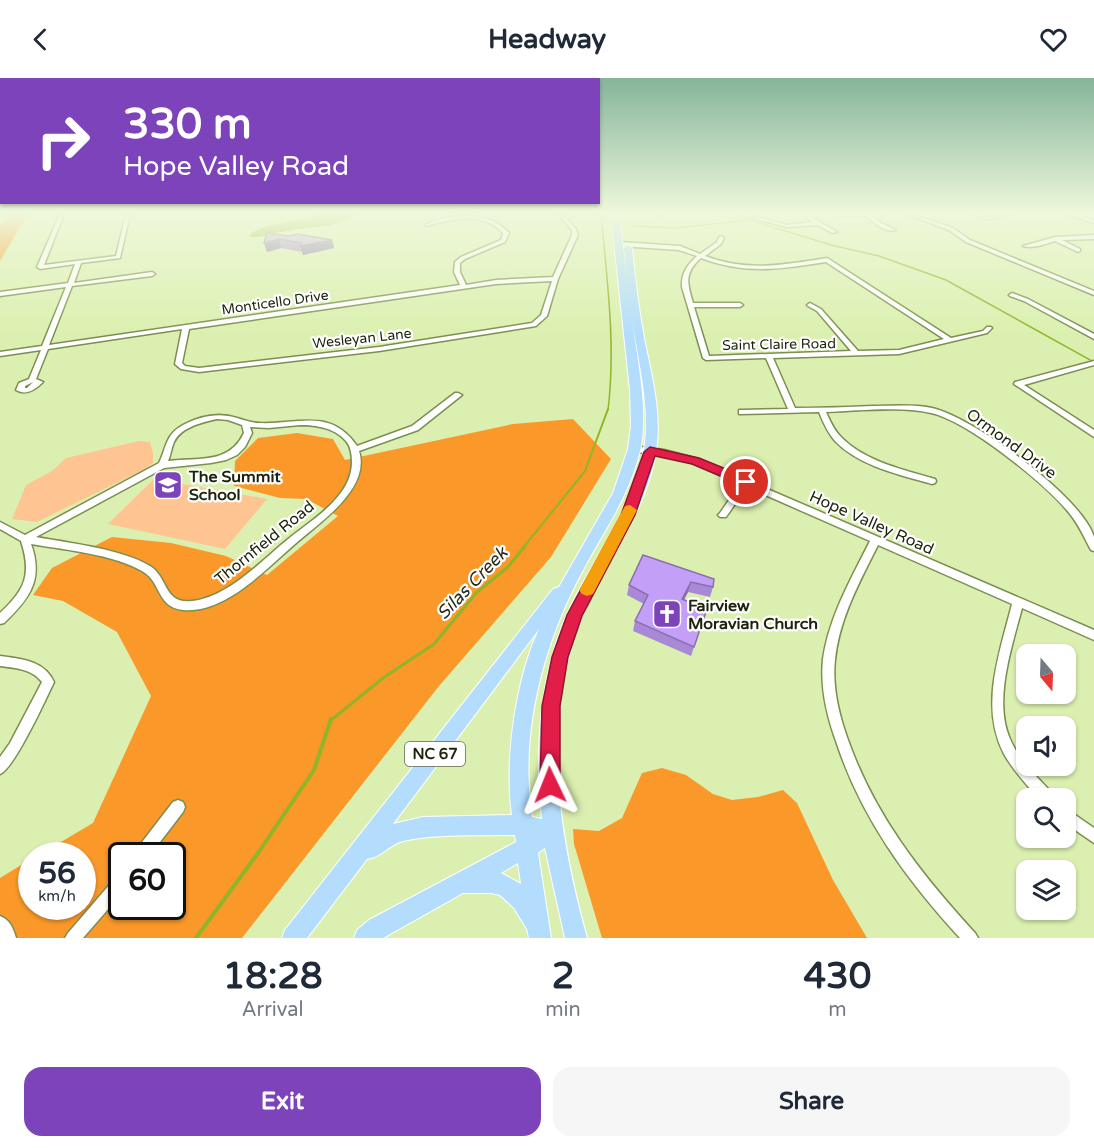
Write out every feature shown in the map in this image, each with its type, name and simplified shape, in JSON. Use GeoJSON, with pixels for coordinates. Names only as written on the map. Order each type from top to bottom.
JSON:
{"type":"FeatureCollection","features":[{"type":"Feature","properties":{"kind":"main road","name":"NC 67"},"geometry":{"type":"LineString","coordinates":[[552,832],[549,761],[551,706],[560,657],[574,615],[628,515],[642,450],[637,426],[625,254]]}},
{"type":"Feature","properties":{"kind":"main road","name":"NC 67"},"geometry":{"type":"LineString","coordinates":[[293,938],[575,570],[642,450]]}},
{"type":"Feature","properties":{"kind":"main road"},"geometry":{"type":"LineString","coordinates":[[539,934],[523,825],[520,752],[525,706],[542,641],[575,570]]}},
{"type":"Feature","properties":{"kind":"main road"},"geometry":{"type":"LineString","coordinates":[[355,860],[383,838],[423,826],[523,825],[552,832]]}},
{"type":"Feature","properties":{"kind":"main road"},"geometry":{"type":"LineString","coordinates":[[365,938],[376,928],[526,849],[552,832]]}},
{"type":"Feature","properties":{"kind":"main road"},"geometry":{"type":"LineString","coordinates":[[552,832],[559,874],[576,938]]}},
{"type":"Feature","properties":{"kind":"main road"},"geometry":{"type":"LineString","coordinates":[[456,886],[492,880],[502,883],[515,892],[523,902],[539,934]]}},
{"type":"Feature","properties":{"kind":"street"},"geometry":{"type":"LineString","coordinates":[[45,254],[40,267],[118,257],[119,254]]}},
{"type":"Feature","properties":{"kind":"street"},"geometry":{"type":"LineString","coordinates":[[464,287],[457,272],[457,263],[472,254]]}},
{"type":"Feature","properties":{"kind":"street"},"geometry":{"type":"LineString","coordinates":[[555,279],[567,254]]}},
{"type":"Feature","properties":{"kind":"street"},"geometry":{"type":"LineString","coordinates":[[696,254],[725,264],[764,268],[827,260],[951,341]]}},
{"type":"Feature","properties":{"kind":"street","name":"Saint Claire Road"},"geometry":{"type":"LineString","coordinates":[[705,254],[689,267],[684,276],[685,287],[706,358],[917,350],[985,332],[989,328]]}},
{"type":"Feature","properties":{"kind":"street"},"geometry":{"type":"LineString","coordinates":[[1000,254],[1094,293]]}},
{"type":"Feature","properties":{"kind":"street"},"geometry":{"type":"LineString","coordinates":[[32,380],[79,262]]}},
{"type":"Feature","properties":{"kind":"street"},"geometry":{"type":"LineString","coordinates":[[0,294],[152,274]]}},
{"type":"Feature","properties":{"kind":"street","name":"Monticello Drive"},"geometry":{"type":"LineString","coordinates":[[0,354],[464,287],[529,279],[555,279]]}},
{"type":"Feature","properties":{"kind":"street","name":"Wesleyan Lane"},"geometry":{"type":"LineString","coordinates":[[186,327],[178,364],[188,369],[379,349],[534,325],[544,316],[555,279]]}},
{"type":"Feature","properties":{"kind":"street"},"geometry":{"type":"LineString","coordinates":[[1012,295],[1026,300],[1094,337]]}},
{"type":"Feature","properties":{"kind":"street"},"geometry":{"type":"LineString","coordinates":[[691,305],[740,305]]}},
{"type":"Feature","properties":{"kind":"street"},"geometry":{"type":"LineString","coordinates":[[810,305],[819,309],[857,354]]}},
{"type":"Feature","properties":{"kind":"street"},"geometry":{"type":"LineString","coordinates":[[770,356],[792,410]]}},
{"type":"Feature","properties":{"kind":"street"},"geometry":{"type":"LineString","coordinates":[[1094,363],[1018,384],[1094,434]]}},
{"type":"Feature","properties":{"kind":"street"},"geometry":{"type":"LineString","coordinates":[[162,465],[173,438],[191,425],[205,419],[220,417],[261,426],[300,422],[320,423],[345,435],[357,449],[415,428],[458,395]]}},
{"type":"Feature","properties":{"kind":"street","name":"Ormond Drive"},"geometry":{"type":"LineString","coordinates":[[742,411],[915,408],[955,418],[1002,450],[1064,501],[1081,523],[1094,547]]}},
{"type":"Feature","properties":{"kind":"street"},"geometry":{"type":"LineString","coordinates":[[822,411],[834,434],[846,446],[889,467],[932,481]]}},
{"type":"Feature","properties":{"kind":"street"},"geometry":{"type":"LineString","coordinates":[[26,539],[162,465],[200,463],[224,457],[244,443],[248,433],[245,423]]}},
{"type":"Feature","properties":{"kind":"street","name":"Thornfield Road"},"geometry":{"type":"LineString","coordinates":[[26,539],[92,552],[146,568],[154,575],[166,598],[177,605],[210,603],[243,580],[338,501],[358,463],[357,449]]}},
{"type":"Feature","properties":{"kind":"street","name":"Hope Valley Road"},"geometry":{"type":"LineString","coordinates":[[642,450],[695,460],[1094,634]]}},
{"type":"Feature","properties":{"kind":"street"},"geometry":{"type":"LineString","coordinates":[[723,515],[746,482]]}},
{"type":"Feature","properties":{"kind":"street"},"geometry":{"type":"LineString","coordinates":[[0,525],[26,539],[33,564],[31,580],[20,599],[0,620]]}},
{"type":"Feature","properties":{"kind":"street"},"geometry":{"type":"LineString","coordinates":[[875,540],[846,600],[832,643],[829,678],[836,723],[856,780],[891,843],[931,896],[970,938]]}},
{"type":"Feature","properties":{"kind":"street"},"geometry":{"type":"LineString","coordinates":[[1018,602],[1003,662],[999,722],[1006,744],[1014,758],[1039,788]]}},
{"type":"Feature","properties":{"kind":"street"},"geometry":{"type":"LineString","coordinates":[[0,661],[32,667],[45,674],[48,682],[14,747],[0,768]]}},
{"type":"Feature","properties":{"kind":"street"},"geometry":{"type":"LineString","coordinates":[[151,842],[178,807]]}},
{"type":"Feature","properties":{"kind":"street"},"geometry":{"type":"LineString","coordinates":[[1076,823],[1094,836]]}},
{"type":"Feature","properties":{"kind":"street"},"geometry":{"type":"LineString","coordinates":[[73,938],[108,897]]}},
{"type":"Feature","properties":{"kind":"street"},"geometry":{"type":"LineString","coordinates":[[0,923],[6,930],[8,938]]}},
{"type":"Feature","properties":{"kind":"shaded area"},"geometry":{"type":"Polygon","coordinates":[[[573,419],[611,459],[551,557],[439,686],[242,938],[0,938],[0,878],[18,867],[18,920],[96,920],[96,842],[61,842],[93,823],[151,696],[117,632],[63,601],[33,595],[52,568],[112,537],[171,543],[226,556],[267,575],[338,516],[306,499],[280,498],[234,486],[235,461],[258,438],[297,433],[333,439],[345,460],[513,424],[573,419]]]}},
{"type":"Feature","properties":{"kind":"shaded area"},"geometry":{"type":"Polygon","coordinates":[[[139,441],[150,442],[153,453],[153,463],[145,469],[37,522],[12,519],[26,485],[52,471],[66,458],[139,441]]]}},
{"type":"Feature","properties":{"kind":"shaded area"},"geometry":{"type":"Polygon","coordinates":[[[154,479],[267,499],[225,549],[108,524],[154,479]]]}},
{"type":"Feature","properties":{"kind":"shaded area"},"geometry":{"type":"Polygon","coordinates":[[[662,768],[686,775],[713,794],[732,800],[758,797],[783,790],[797,803],[833,880],[867,938],[602,938],[574,844],[573,829],[599,831],[622,818],[642,773],[662,768]]]}},
{"type":"Feature","properties":{"kind":"building","name":"Fairview Moravian Church"},"geometry":{"type":"Polygon","coordinates":[[[643,555],[714,579],[713,587],[691,582],[682,599],[707,609],[694,647],[635,621],[648,595],[629,585],[643,555]]]}},
{"type":"Feature","properties":{"kind":"waterway","name":"Silas Creek"},"geometry":{"type":"LineString","coordinates":[[605,254],[611,337],[608,410]]}},
{"type":"Feature","properties":{"kind":"waterway"},"geometry":{"type":"LineString","coordinates":[[871,254],[946,280],[1094,362]]}},
{"type":"Feature","properties":{"kind":"waterway","name":"Silas Creek"},"geometry":{"type":"LineString","coordinates":[[523,548],[585,471],[608,409]]}},
{"type":"Feature","properties":{"kind":"waterway","name":"Silas Creek"},"geometry":{"type":"LineString","coordinates":[[330,721],[383,678],[434,644],[477,592],[508,567],[525,546]]}},
{"type":"Feature","properties":{"kind":"waterway","name":"Silas Creek"},"geometry":{"type":"LineString","coordinates":[[196,938],[258,853],[314,770],[330,721]]}},
{"type":"Feature","properties":{"kind":"slow traffic"},"geometry":{"type":"LineString","coordinates":[[587,590],[630,510]]}},
{"type":"Feature","properties":{"kind":"place","name":"The Summit School"},"geometry":{"type":"Point","coordinates":[168,485]}},
{"type":"Feature","properties":{"kind":"place","name":"Fairview Moravian Church"},"geometry":{"type":"Point","coordinates":[667,614]}},
{"type":"Feature","properties":{"kind":"route"},"geometry":{"type":"LineString","coordinates":[[550,785],[551,706],[560,657],[574,615],[628,515],[650,452],[695,460],[746,482]]}}]}
